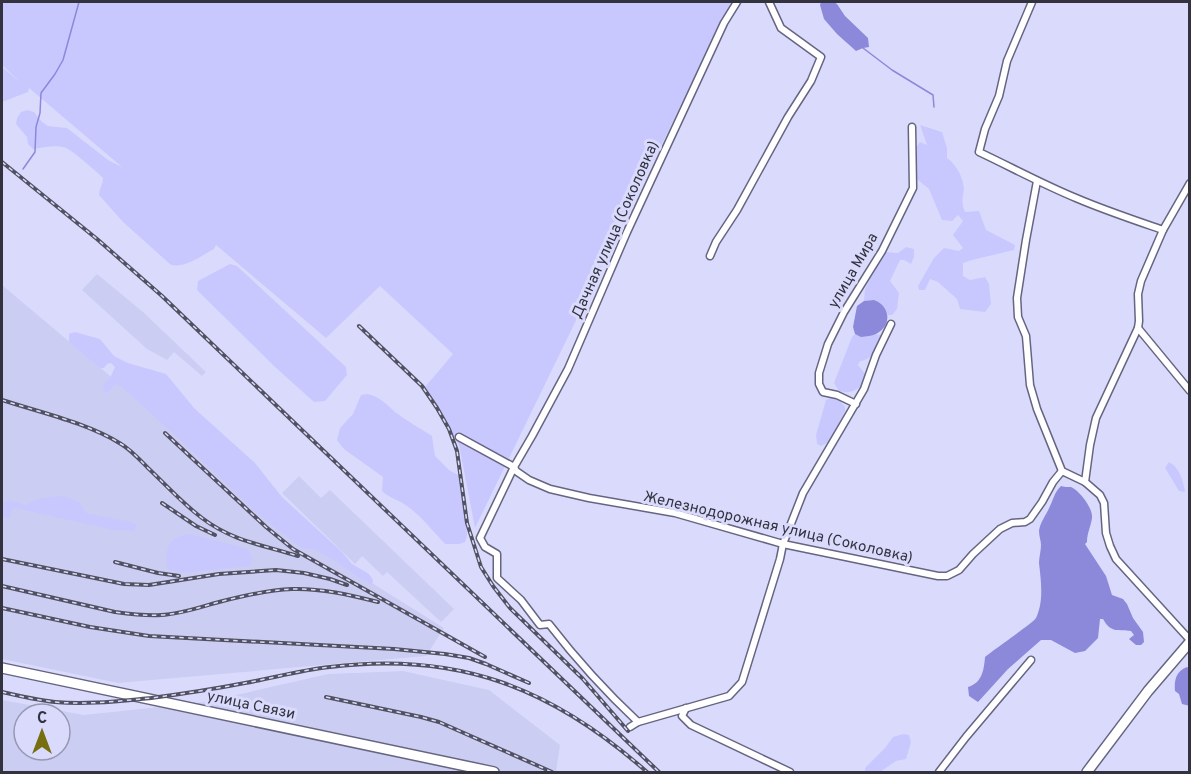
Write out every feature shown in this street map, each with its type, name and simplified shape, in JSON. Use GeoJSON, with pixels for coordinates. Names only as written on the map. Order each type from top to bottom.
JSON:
{"type":"FeatureCollection","features":[{"type":"Feature","properties":{"kind":"street","name":"Дачная улица (Соколовка)"},"geometry":{"type":"LineString","coordinates":[[638,723],[571,653],[549,624],[540,625],[521,600],[497,578],[497,554],[485,547],[480,538],[514,467],[568,369],[627,232],[724,23],[737,2]]}},
{"type":"Feature","properties":{"kind":"street"},"geometry":{"type":"LineString","coordinates":[[710,256],[788,117],[811,81],[821,57],[781,28],[769,2]]}},
{"type":"Feature","properties":{"kind":"street"},"geometry":{"type":"LineString","coordinates":[[1032,2],[1007,61],[999,96],[979,152],[1077,199],[1163,230]]}},
{"type":"Feature","properties":{"kind":"street","name":"улица Мира"},"geometry":{"type":"LineString","coordinates":[[856,404],[837,395],[823,392],[819,384],[819,373],[838,322],[882,251],[913,188],[912,128]]}},
{"type":"Feature","properties":{"kind":"street"},"geometry":{"type":"LineString","coordinates":[[1036,181],[1017,298],[1018,317],[1026,336],[1030,386],[1037,409],[1062,471],[1085,482],[1100,495],[1104,503],[1106,533],[1116,559],[1190,641],[1148,691],[1087,772]]}},
{"type":"Feature","properties":{"kind":"street"},"geometry":{"type":"LineString","coordinates":[[1085,482],[1096,418],[1138,328],[1138,294],[1141,281],[1163,230],[1190,183]]}},
{"type":"Feature","properties":{"kind":"street"},"geometry":{"type":"LineString","coordinates":[[630,727],[729,696],[742,682],[783,544],[803,493],[864,389],[876,355],[891,324]]}},
{"type":"Feature","properties":{"kind":"street"},"geometry":{"type":"LineString","coordinates":[[1138,328],[1190,391]]}},
{"type":"Feature","properties":{"kind":"street","name":"Железнодорожная улица (Соколовка)"},"geometry":{"type":"LineString","coordinates":[[459,437],[514,467],[529,480],[550,489],[675,513],[783,544],[938,576],[946,576],[958,570],[1000,529],[1012,523],[1025,522],[1030,519],[1062,471]]}},
{"type":"Feature","properties":{"kind":"street"},"geometry":{"type":"LineString","coordinates":[[939,772],[1031,660]]}},
{"type":"Feature","properties":{"kind":"street","name":"улица Связи"},"geometry":{"type":"LineString","coordinates":[[2,668],[494,772]]}},
{"type":"Feature","properties":{"kind":"street"},"geometry":{"type":"LineString","coordinates":[[686,708],[682,716],[691,725],[790,772]]}},
{"type":"Feature","properties":{"kind":"shaded area"},"geometry":{"type":"Polygon","coordinates":[[[2,2],[731,2],[475,528],[459,445],[425,387],[453,354],[380,286],[326,338],[216,245],[214,249],[193,261],[182,265],[171,265],[123,222],[99,195],[103,178],[85,162],[66,148],[54,146],[33,149],[28,144],[27,137],[16,124],[21,112],[27,110],[34,112],[48,126],[67,128],[108,160],[122,167],[29,88],[28,92],[2,102],[2,67],[20,82],[2,65],[2,2]]]}},
{"type":"Feature","properties":{"kind":"shaded area"},"geometry":{"type":"Polygon","coordinates":[[[821,2],[837,4],[845,16],[868,38],[869,47],[856,51],[837,34],[824,19],[821,2]]]}},
{"type":"Feature","properties":{"kind":"shaded area"},"geometry":{"type":"Polygon","coordinates":[[[920,125],[942,132],[947,148],[947,158],[962,179],[965,212],[979,211],[986,230],[1015,245],[1014,250],[963,263],[963,276],[970,280],[985,277],[989,284],[991,304],[985,312],[960,309],[957,299],[938,282],[930,279],[925,290],[919,290],[918,286],[934,258],[944,248],[959,251],[963,248],[953,235],[963,221],[958,215],[952,221],[942,220],[929,189],[917,179],[915,149],[920,142],[927,145],[920,125]]]}},
{"type":"Feature","properties":{"kind":"shaded area"},"geometry":{"type":"Polygon","coordinates":[[[906,247],[914,249],[914,257],[911,264],[900,260],[890,281],[899,293],[897,309],[892,315],[888,315],[886,310],[874,300],[864,301],[865,289],[884,252],[898,253],[906,247]]]}},
{"type":"Feature","properties":{"kind":"shaded area"},"geometry":{"type":"Polygon","coordinates":[[[230,264],[237,266],[346,367],[347,375],[325,401],[314,402],[197,290],[198,281],[230,264]]]}},
{"type":"Feature","properties":{"kind":"shaded area"},"geometry":{"type":"Polygon","coordinates":[[[97,274],[143,312],[206,372],[202,376],[174,352],[167,360],[147,349],[82,290],[97,274]]]}},
{"type":"Feature","properties":{"kind":"shaded area"},"geometry":{"type":"Polygon","coordinates":[[[2,285],[311,545],[444,628],[426,656],[118,683],[2,659],[2,285]]]}},
{"type":"Feature","properties":{"kind":"shaded area"},"geometry":{"type":"Polygon","coordinates":[[[874,300],[886,311],[887,321],[876,334],[861,337],[855,334],[853,327],[857,306],[864,301],[874,300]]]}},
{"type":"Feature","properties":{"kind":"shaded area"},"geometry":{"type":"Polygon","coordinates":[[[75,332],[100,339],[114,356],[128,363],[166,374],[195,409],[255,463],[282,497],[352,564],[369,574],[373,580],[372,585],[313,549],[303,549],[255,512],[121,386],[115,385],[108,392],[104,392],[103,384],[110,378],[115,367],[111,363],[100,368],[69,342],[69,334],[75,332]]]}},
{"type":"Feature","properties":{"kind":"shaded area"},"geometry":{"type":"Polygon","coordinates":[[[855,334],[881,335],[874,352],[865,360],[860,361],[858,365],[866,375],[864,384],[853,391],[839,391],[834,383],[855,334]]]}},
{"type":"Feature","properties":{"kind":"shaded area"},"geometry":{"type":"Polygon","coordinates":[[[367,394],[379,398],[432,436],[435,456],[449,470],[460,476],[465,491],[467,536],[465,542],[445,544],[412,510],[382,491],[383,477],[344,449],[337,440],[340,428],[353,414],[361,395],[367,394]]]}},
{"type":"Feature","properties":{"kind":"shaded area"},"geometry":{"type":"Polygon","coordinates":[[[830,398],[839,400],[845,407],[845,411],[829,442],[821,446],[817,444],[816,435],[826,400],[830,398]]]}},
{"type":"Feature","properties":{"kind":"shaded area"},"geometry":{"type":"Polygon","coordinates":[[[1169,462],[1180,474],[1184,492],[1179,491],[1165,468],[1169,462]]]}},
{"type":"Feature","properties":{"kind":"shaded area"},"geometry":{"type":"Polygon","coordinates":[[[299,476],[321,498],[330,490],[454,609],[441,622],[387,572],[383,576],[362,556],[355,564],[282,493],[299,476]]]}},
{"type":"Feature","properties":{"kind":"shaded area"},"geometry":{"type":"Polygon","coordinates":[[[1061,486],[1075,489],[1088,505],[1092,518],[1085,544],[1106,576],[1112,595],[1123,599],[1127,604],[1143,632],[1144,642],[1136,645],[1129,639],[1134,635],[1131,631],[1112,629],[1103,619],[1100,619],[1098,638],[1085,651],[1075,653],[1051,640],[1041,640],[1008,669],[978,702],[969,696],[968,687],[979,679],[985,657],[1033,621],[1039,611],[1041,545],[1039,531],[1055,493],[1061,486]]]}},
{"type":"Feature","properties":{"kind":"shaded area"},"geometry":{"type":"Polygon","coordinates":[[[63,496],[79,502],[86,513],[137,525],[134,531],[113,530],[15,508],[12,509],[10,518],[2,515],[4,502],[9,500],[25,505],[42,498],[63,496]]]}},
{"type":"Feature","properties":{"kind":"shaded area"},"geometry":{"type":"Polygon","coordinates":[[[190,534],[248,549],[252,557],[250,566],[179,573],[167,569],[169,545],[176,538],[190,534]]]}},
{"type":"Feature","properties":{"kind":"shaded area"},"geometry":{"type":"Polygon","coordinates":[[[1187,667],[1189,668],[1190,706],[1182,704],[1179,694],[1175,691],[1176,676],[1187,667]]]}},
{"type":"Feature","properties":{"kind":"shaded area"},"geometry":{"type":"Polygon","coordinates":[[[403,671],[489,690],[560,745],[556,772],[2,772],[2,700],[13,702],[12,762],[72,762],[72,713],[84,715],[205,702],[328,674],[403,671]]]}},
{"type":"Feature","properties":{"kind":"shaded area"},"geometry":{"type":"Polygon","coordinates":[[[909,735],[911,742],[906,759],[896,761],[880,772],[865,772],[865,768],[893,737],[909,735]]]}},
{"type":"Feature","properties":{"kind":"waterway"},"geometry":{"type":"LineString","coordinates":[[23,169],[35,152],[41,93],[63,60],[79,2]]}},
{"type":"Feature","properties":{"kind":"waterway"},"geometry":{"type":"LineString","coordinates":[[863,48],[892,70],[933,95],[934,107]]}},
{"type":"Feature","properties":{"kind":"railway"},"geometry":{"type":"LineString","coordinates":[[2,162],[97,239],[162,296],[659,772]]}},
{"type":"Feature","properties":{"kind":"railway"},"geometry":{"type":"LineString","coordinates":[[359,326],[422,386],[449,429],[457,451],[467,523],[481,567],[493,586],[510,608],[583,679],[628,731]]}},
{"type":"Feature","properties":{"kind":"railway"},"geometry":{"type":"LineString","coordinates":[[2,400],[63,419],[108,437],[132,452],[188,506],[213,526],[248,541],[298,556]]}},
{"type":"Feature","properties":{"kind":"railway"},"geometry":{"type":"LineString","coordinates":[[165,433],[266,527],[293,549],[485,657]]}},
{"type":"Feature","properties":{"kind":"railway"},"geometry":{"type":"LineString","coordinates":[[162,503],[196,526],[215,535]]}},
{"type":"Feature","properties":{"kind":"railway"},"geometry":{"type":"LineString","coordinates":[[2,559],[124,584],[149,585],[219,574],[276,570],[304,573],[347,585]]}},
{"type":"Feature","properties":{"kind":"railway"},"geometry":{"type":"LineString","coordinates":[[115,562],[179,576]]}},
{"type":"Feature","properties":{"kind":"railway"},"geometry":{"type":"LineString","coordinates":[[2,586],[115,612],[143,615],[176,613],[246,596],[292,589],[325,591],[378,602]]}},
{"type":"Feature","properties":{"kind":"railway"},"geometry":{"type":"LineString","coordinates":[[2,608],[90,627],[149,636],[394,649],[445,654],[469,658],[529,683]]}},
{"type":"Feature","properties":{"kind":"railway"},"geometry":{"type":"LineString","coordinates":[[2,692],[55,702],[103,702],[198,691],[330,667],[376,663],[420,665],[462,671],[501,682],[539,698],[575,718],[647,772]]}},
{"type":"Feature","properties":{"kind":"railway"},"geometry":{"type":"LineString","coordinates":[[326,697],[439,722],[552,772]]}}]}
